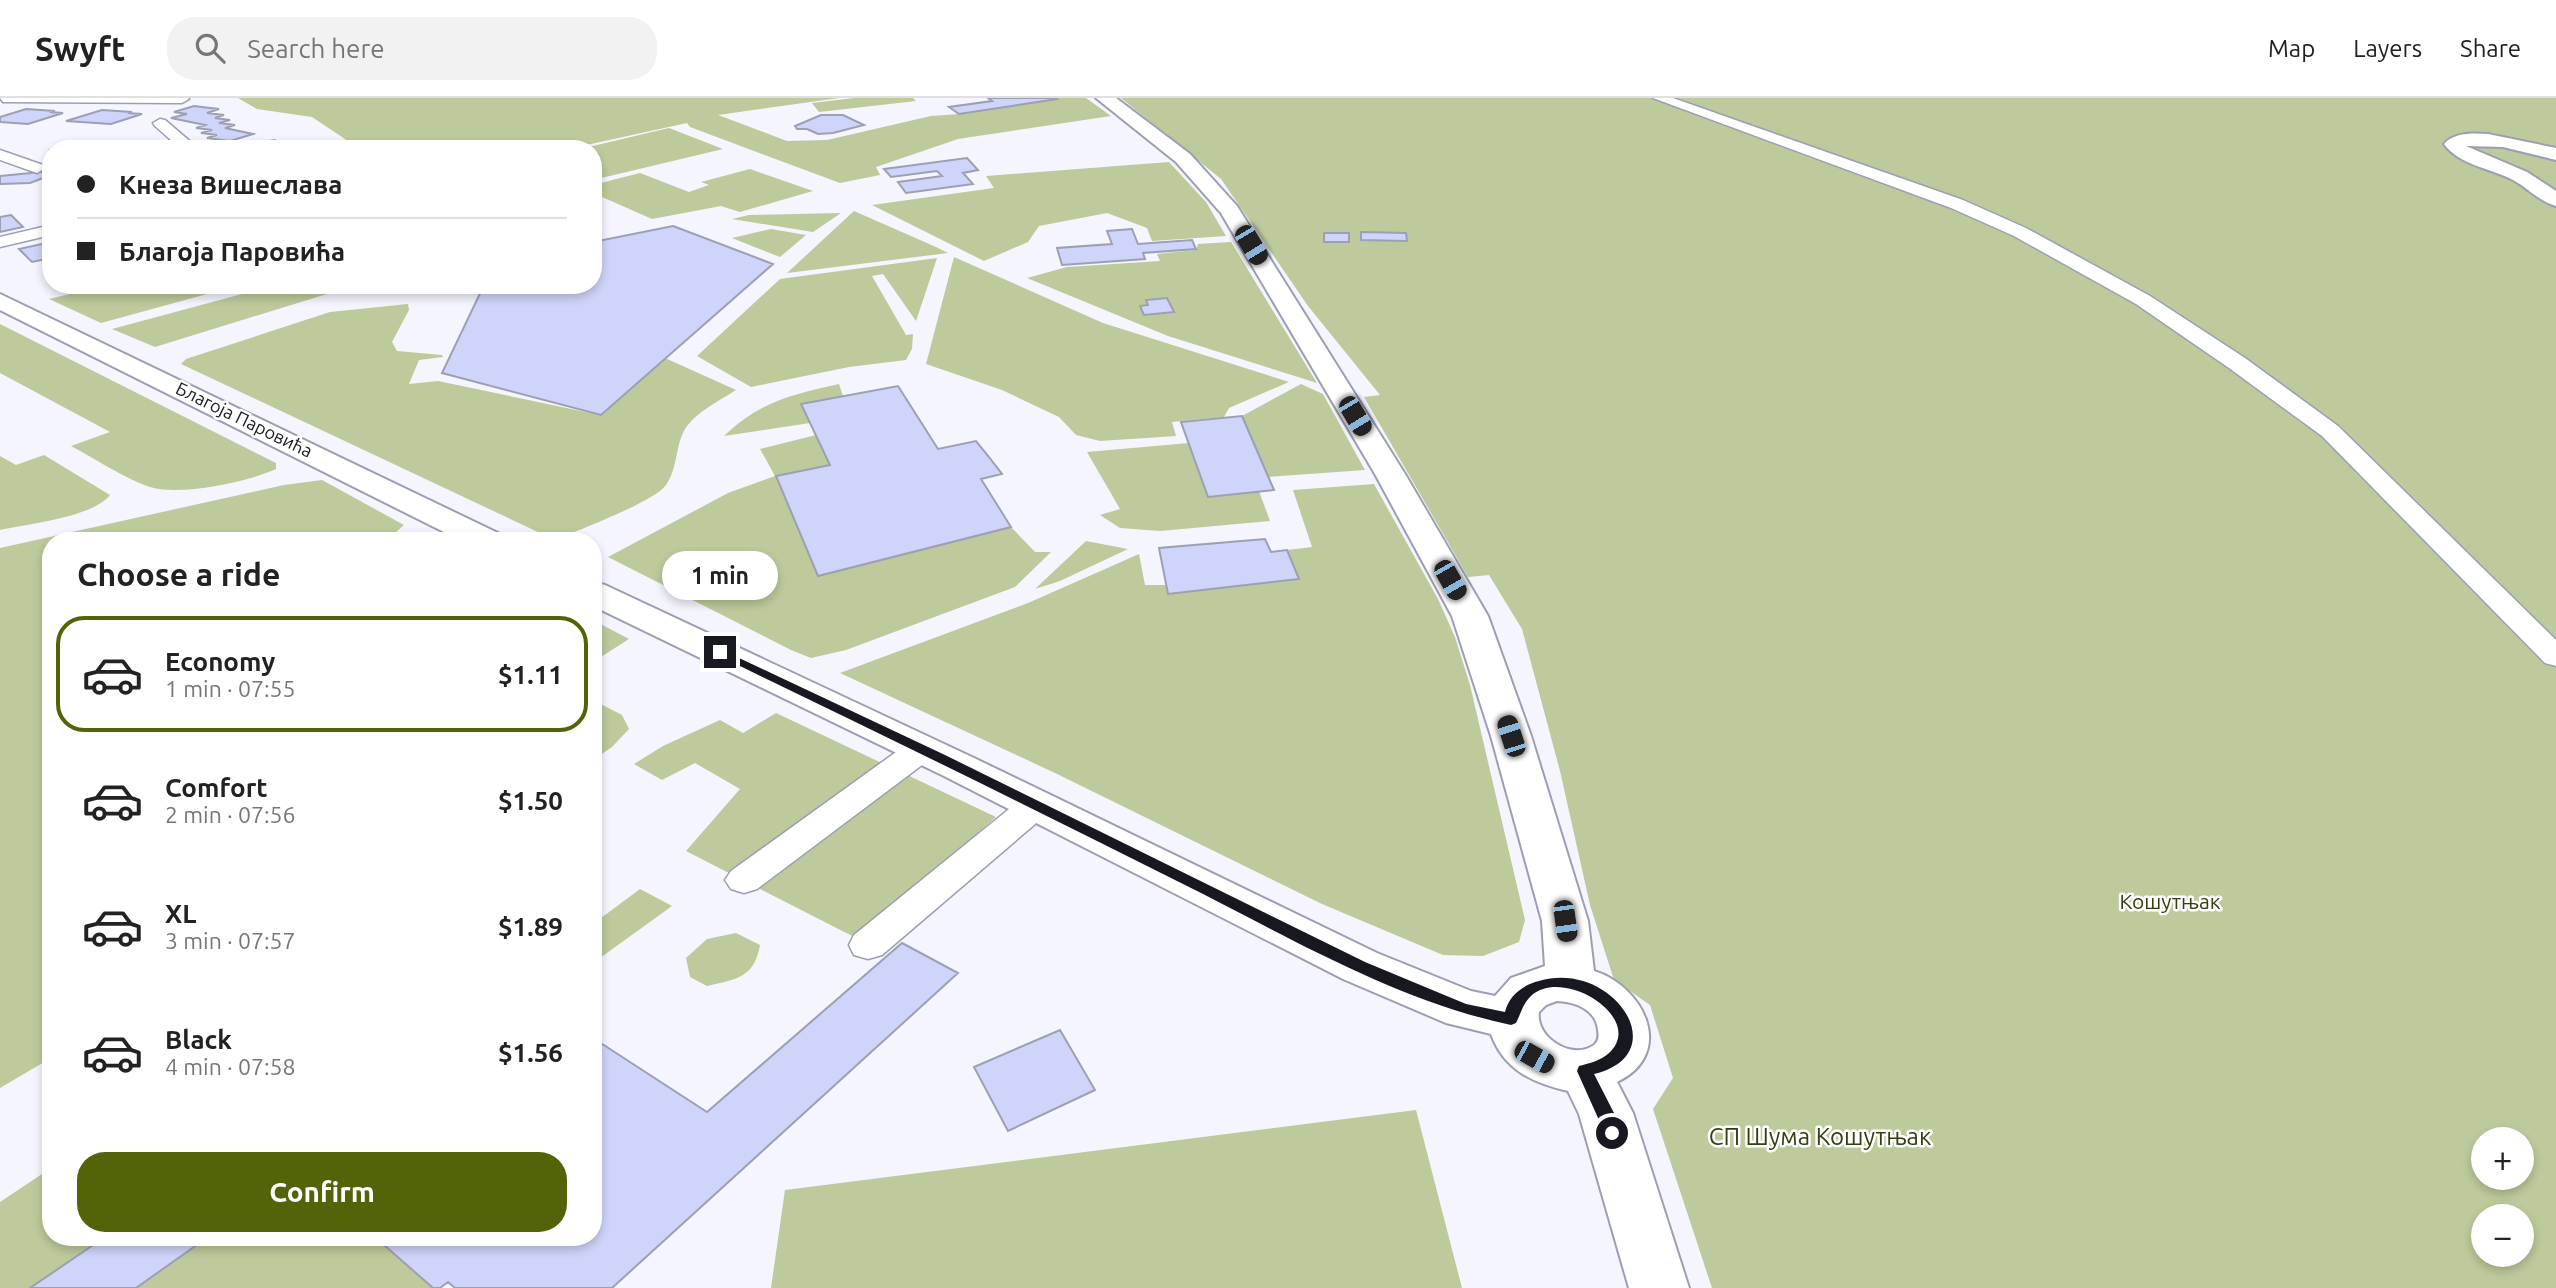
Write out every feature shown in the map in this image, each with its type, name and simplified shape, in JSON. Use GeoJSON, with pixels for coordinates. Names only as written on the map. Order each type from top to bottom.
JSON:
{"type":"FeatureCollection","features":[{"type":"Feature","properties":{"kind":"street"},"geometry":{"type":"LineString","coordinates":[[3,98],[181,99]]}},
{"type":"Feature","properties":{"kind":"street"},"geometry":{"type":"LineString","coordinates":[[1105,98],[1183,158],[1230,210],[1390,474],[1470,615],[1511,736],[1560,900],[1570,951],[1571,983]]}},
{"type":"Feature","properties":{"kind":"street"},"geometry":{"type":"LineString","coordinates":[[1660,98],[1956,204],[2020,232],[2143,300],[2237,363],[2330,431],[2556,657]]}},
{"type":"Feature","properties":{"kind":"street"},"geometry":{"type":"LineString","coordinates":[[160,123],[180,140]]}},
{"type":"Feature","properties":{"kind":"street"},"geometry":{"type":"LineString","coordinates":[[2556,154],[2491,141],[2462,141],[2452,144],[2462,152],[2520,176],[2556,200]]}},
{"type":"Feature","properties":{"kind":"street"},"geometry":{"type":"LineString","coordinates":[[0,155],[37,167]]}},
{"type":"Feature","properties":{"kind":"street"},"geometry":{"type":"LineString","coordinates":[[0,242],[42,232]]}},
{"type":"Feature","properties":{"kind":"street","name":"Благоја Паровића"},"geometry":{"type":"LineString","coordinates":[[0,301],[470,532]]}},
{"type":"Feature","properties":{"kind":"street"},"geometry":{"type":"LineString","coordinates":[[602,596],[922,749],[1360,966],[1464,1009],[1511,1019]]}},
{"type":"Feature","properties":{"kind":"street"},"geometry":{"type":"LineString","coordinates":[[744,880],[922,749]]}},
{"type":"Feature","properties":{"kind":"street"},"geometry":{"type":"LineString","coordinates":[[868,945],[1036,805]]}},
{"type":"Feature","properties":{"kind":"street"},"geometry":{"type":"LineString","coordinates":[[1555,982],[1571,983],[1594,991],[1614,1005],[1622,1017],[1626,1031],[1623,1045],[1616,1057],[1602,1066],[1584,1071],[1549,1066],[1534,1057],[1514,1033],[1511,1019],[1513,1008],[1529,989],[1555,982]]}},
{"type":"Feature","properties":{"kind":"street"},"geometry":{"type":"LineString","coordinates":[[1584,1071],[1606,1113],[1659,1288]]}},
{"type":"Feature","properties":{"kind":"green space"},"geometry":{"type":"Polygon","coordinates":[[[238,98],[839,98],[718,115],[787,141],[827,140],[931,116],[1056,98],[1086,98],[1111,116],[958,139],[876,167],[880,175],[840,183],[690,127],[687,123],[602,142],[346,140],[312,117],[257,109],[238,98]]]}},
{"type":"Feature","properties":{"kind":"green space"},"geometry":{"type":"Polygon","coordinates":[[[854,98],[913,98],[916,101],[819,112],[812,103],[854,98]]]}},
{"type":"Feature","properties":{"kind":"green space","name":"Кошутњак"},"geometry":{"type":"Polygon","coordinates":[[[1121,98],[2556,98],[2556,1288],[1712,1288],[1653,1109],[1673,1078],[1650,1005],[1614,980],[1590,905],[1560,771],[1522,629],[1489,575],[1468,577],[1364,397],[1380,395],[1308,306],[1221,179],[1121,98]]]}},
{"type":"Feature","properties":{"kind":"green space"},"geometry":{"type":"Polygon","coordinates":[[[669,128],[723,149],[602,178],[602,144],[669,128]]]}},
{"type":"Feature","properties":{"kind":"green space"},"geometry":{"type":"Polygon","coordinates":[[[1169,162],[1206,202],[1226,236],[1152,241],[1147,228],[1107,213],[1039,226],[1028,242],[984,261],[872,205],[994,188],[986,176],[1169,162]]]}},
{"type":"Feature","properties":{"kind":"green space"},"geometry":{"type":"Polygon","coordinates":[[[750,169],[813,191],[740,212],[721,206],[652,219],[602,197],[602,183],[640,173],[689,192],[709,185],[701,182],[750,169]]]}},
{"type":"Feature","properties":{"kind":"green space"},"geometry":{"type":"Polygon","coordinates":[[[854,211],[936,247],[948,253],[787,273],[854,211]]]}},
{"type":"Feature","properties":{"kind":"green space"},"geometry":{"type":"Polygon","coordinates":[[[841,213],[813,232],[732,219],[749,215],[841,213]]]}},
{"type":"Feature","properties":{"kind":"green space"},"geometry":{"type":"Polygon","coordinates":[[[771,229],[806,235],[780,257],[732,238],[771,229]]]}},
{"type":"Feature","properties":{"kind":"green space"},"geometry":{"type":"Polygon","coordinates":[[[1231,242],[1317,383],[1168,336],[1027,278],[1067,267],[1160,261],[1157,254],[1196,250],[1198,244],[1231,242]]]}},
{"type":"Feature","properties":{"kind":"green space"},"geometry":{"type":"Polygon","coordinates":[[[954,257],[1103,323],[1289,382],[1229,408],[1224,417],[1172,422],[1176,436],[1100,441],[1076,435],[1059,417],[1002,390],[926,364],[954,257]]]}},
{"type":"Feature","properties":{"kind":"green space"},"geometry":{"type":"Polygon","coordinates":[[[937,258],[916,321],[883,274],[872,276],[906,335],[913,334],[912,349],[906,360],[849,367],[751,387],[697,356],[780,279],[937,258]]]}},
{"type":"Feature","properties":{"kind":"green space"},"geometry":{"type":"Polygon","coordinates":[[[70,294],[207,294],[101,323],[49,299],[70,294]]]}},
{"type":"Feature","properties":{"kind":"green space"},"geometry":{"type":"Polygon","coordinates":[[[242,294],[327,294],[155,347],[112,329],[242,294]]]}},
{"type":"Feature","properties":{"kind":"green space"},"geometry":{"type":"Polygon","coordinates":[[[408,304],[409,310],[392,342],[397,351],[443,357],[419,360],[409,384],[438,381],[600,415],[665,358],[736,390],[701,412],[685,429],[670,478],[659,492],[575,532],[538,532],[181,364],[186,359],[330,312],[408,304]]]}},
{"type":"Feature","properties":{"kind":"green space"},"geometry":{"type":"Polygon","coordinates":[[[0,324],[276,463],[276,469],[233,483],[182,490],[154,488],[123,475],[71,446],[110,432],[0,373],[0,324]]]}},
{"type":"Feature","properties":{"kind":"green space"},"geometry":{"type":"Polygon","coordinates":[[[839,384],[843,396],[801,404],[810,423],[724,436],[751,415],[777,401],[839,384]]]}},
{"type":"Feature","properties":{"kind":"green space"},"geometry":{"type":"Polygon","coordinates":[[[1301,384],[1323,394],[1365,470],[1268,477],[1242,416],[1301,384]]]}},
{"type":"Feature","properties":{"kind":"green space"},"geometry":{"type":"Polygon","coordinates":[[[816,435],[830,465],[776,476],[818,576],[1011,527],[1035,552],[1051,552],[1015,587],[846,650],[811,658],[608,557],[728,493],[775,476],[760,449],[816,435]]]}},
{"type":"Feature","properties":{"kind":"green space"},"geometry":{"type":"Polygon","coordinates":[[[1189,443],[1259,491],[1270,521],[1160,531],[1120,528],[1100,515],[1120,509],[1087,452],[1189,443]]]}},
{"type":"Feature","properties":{"kind":"green space"},"geometry":{"type":"Polygon","coordinates":[[[44,455],[110,495],[102,503],[75,514],[0,530],[0,456],[16,465],[44,455]]]}},
{"type":"Feature","properties":{"kind":"green space"},"geometry":{"type":"Polygon","coordinates":[[[322,480],[404,525],[396,532],[72,532],[284,485],[322,480]]]}},
{"type":"Feature","properties":{"kind":"green space"},"geometry":{"type":"Polygon","coordinates":[[[1374,484],[1438,599],[1455,637],[1470,685],[1525,920],[1519,942],[1483,956],[1443,955],[1322,904],[1055,773],[840,673],[1028,603],[1139,554],[1145,585],[1166,585],[1169,594],[1298,579],[1287,550],[1312,547],[1293,490],[1374,484]]]}},
{"type":"Feature","properties":{"kind":"green space"},"geometry":{"type":"Polygon","coordinates":[[[42,539],[42,1063],[0,1088],[0,548],[42,539]]]}},
{"type":"Feature","properties":{"kind":"green space"},"geometry":{"type":"Polygon","coordinates":[[[1086,541],[1128,549],[1060,581],[1035,589],[1086,541]]]}},
{"type":"Feature","properties":{"kind":"green space"},"geometry":{"type":"Polygon","coordinates":[[[602,625],[629,639],[602,656],[602,625]]]}},
{"type":"Feature","properties":{"kind":"green space"},"geometry":{"type":"Polygon","coordinates":[[[602,705],[622,715],[629,729],[602,754],[602,705]]]}},
{"type":"Feature","properties":{"kind":"green space"},"geometry":{"type":"Polygon","coordinates":[[[776,713],[996,817],[858,939],[686,851],[740,789],[695,763],[662,780],[634,764],[663,746],[720,720],[743,733],[776,713]]]}},
{"type":"Feature","properties":{"kind":"green space"},"geometry":{"type":"Polygon","coordinates":[[[640,889],[672,906],[602,957],[602,917],[640,889]]]}},
{"type":"Feature","properties":{"kind":"green space"},"geometry":{"type":"Polygon","coordinates":[[[736,933],[760,945],[749,971],[735,979],[707,986],[690,977],[686,958],[707,939],[736,933]]]}},
{"type":"Feature","properties":{"kind":"green space"},"geometry":{"type":"Polygon","coordinates":[[[1416,1110],[1462,1288],[771,1288],[785,1190],[1416,1110]]]}},
{"type":"Feature","properties":{"kind":"green space"},"geometry":{"type":"Polygon","coordinates":[[[42,1174],[42,1246],[92,1246],[30,1288],[0,1288],[0,1202],[42,1174]]]}},
{"type":"Feature","properties":{"kind":"green space"},"geometry":{"type":"Polygon","coordinates":[[[195,1246],[385,1246],[433,1288],[136,1288],[195,1246]]]}},
{"type":"Feature","properties":{"kind":"building"},"geometry":{"type":"Polygon","coordinates":[[[988,98],[1057,99],[959,114],[949,107],[992,101],[988,98]]]}},
{"type":"Feature","properties":{"kind":"building"},"geometry":{"type":"Polygon","coordinates":[[[194,106],[219,109],[207,113],[224,115],[215,118],[230,120],[219,123],[235,125],[225,128],[253,134],[233,140],[207,138],[217,135],[201,133],[212,130],[196,128],[205,125],[171,118],[187,114],[174,112],[194,106]]]}},
{"type":"Feature","properties":{"kind":"building"},"geometry":{"type":"Polygon","coordinates":[[[26,109],[63,113],[28,124],[0,122],[0,117],[26,109]]]}},
{"type":"Feature","properties":{"kind":"building"},"geometry":{"type":"Polygon","coordinates":[[[102,110],[142,114],[111,124],[66,121],[102,110]]]}},
{"type":"Feature","properties":{"kind":"building"},"geometry":{"type":"Polygon","coordinates":[[[821,115],[843,115],[864,125],[818,134],[807,129],[797,129],[795,126],[821,115]]]}},
{"type":"Feature","properties":{"kind":"building"},"geometry":{"type":"Polygon","coordinates":[[[967,158],[978,170],[963,173],[973,184],[906,193],[898,182],[942,176],[937,171],[891,177],[884,169],[967,158]]]}},
{"type":"Feature","properties":{"kind":"building"},"geometry":{"type":"Polygon","coordinates":[[[42,172],[42,178],[30,183],[0,184],[0,176],[42,172]]]}},
{"type":"Feature","properties":{"kind":"building"},"geometry":{"type":"Polygon","coordinates":[[[11,215],[23,227],[0,232],[0,217],[11,215]]]}},
{"type":"Feature","properties":{"kind":"building"},"geometry":{"type":"Polygon","coordinates":[[[673,226],[773,264],[601,415],[442,373],[480,294],[602,294],[602,240],[673,226]]]}},
{"type":"Feature","properties":{"kind":"building"},"geometry":{"type":"Polygon","coordinates":[[[1132,229],[1138,244],[1192,240],[1196,249],[1143,253],[1145,259],[1062,265],[1057,248],[1112,244],[1107,231],[1132,229]]]}},
{"type":"Feature","properties":{"kind":"building"},"geometry":{"type":"Polygon","coordinates":[[[1361,232],[1406,233],[1407,241],[1361,240],[1361,232]]]}},
{"type":"Feature","properties":{"kind":"building"},"geometry":{"type":"Polygon","coordinates":[[[1324,233],[1349,233],[1349,242],[1324,242],[1324,233]]]}},
{"type":"Feature","properties":{"kind":"building"},"geometry":{"type":"Polygon","coordinates":[[[42,244],[42,260],[32,262],[19,249],[42,244]]]}},
{"type":"Feature","properties":{"kind":"building"},"geometry":{"type":"Polygon","coordinates":[[[1167,298],[1174,312],[1144,315],[1140,306],[1148,305],[1146,300],[1167,298]]]}},
{"type":"Feature","properties":{"kind":"building"},"geometry":{"type":"Polygon","coordinates":[[[898,386],[938,449],[976,441],[989,457],[1002,474],[981,479],[1011,527],[818,576],[776,476],[830,465],[801,404],[898,386]]]}},
{"type":"Feature","properties":{"kind":"building"},"geometry":{"type":"Polygon","coordinates":[[[1242,416],[1274,490],[1208,497],[1181,422],[1242,416]]]}},
{"type":"Feature","properties":{"kind":"building"},"geometry":{"type":"Polygon","coordinates":[[[1265,539],[1271,552],[1287,550],[1299,579],[1168,594],[1159,548],[1265,539]]]}},
{"type":"Feature","properties":{"kind":"building"},"geometry":{"type":"Polygon","coordinates":[[[902,943],[958,973],[612,1288],[455,1288],[448,1282],[440,1288],[433,1288],[385,1246],[602,1246],[602,1044],[707,1112],[902,943]]]}},
{"type":"Feature","properties":{"kind":"building"},"geometry":{"type":"Polygon","coordinates":[[[1060,1030],[1095,1090],[1008,1131],[974,1067],[1060,1030]]]}},
{"type":"Feature","properties":{"kind":"building"},"geometry":{"type":"Polygon","coordinates":[[[92,1246],[195,1246],[136,1288],[30,1288],[92,1246]]]}},
{"type":"Feature","properties":{"kind":"route"},"geometry":{"type":"LineString","coordinates":[[720,652],[941,758],[1360,966],[1464,1009],[1511,1019],[1519,998],[1529,989],[1555,982],[1587,987],[1602,995],[1614,1005],[1622,1017],[1626,1031],[1623,1045],[1616,1057],[1602,1066],[1584,1071],[1606,1113],[1612,1133]]}},
{"type":"Feature","properties":{"kind":"park label","name":"СП Шума Кошутњак"},"geometry":{"type":"Point","coordinates":[1820,1137]}}]}
